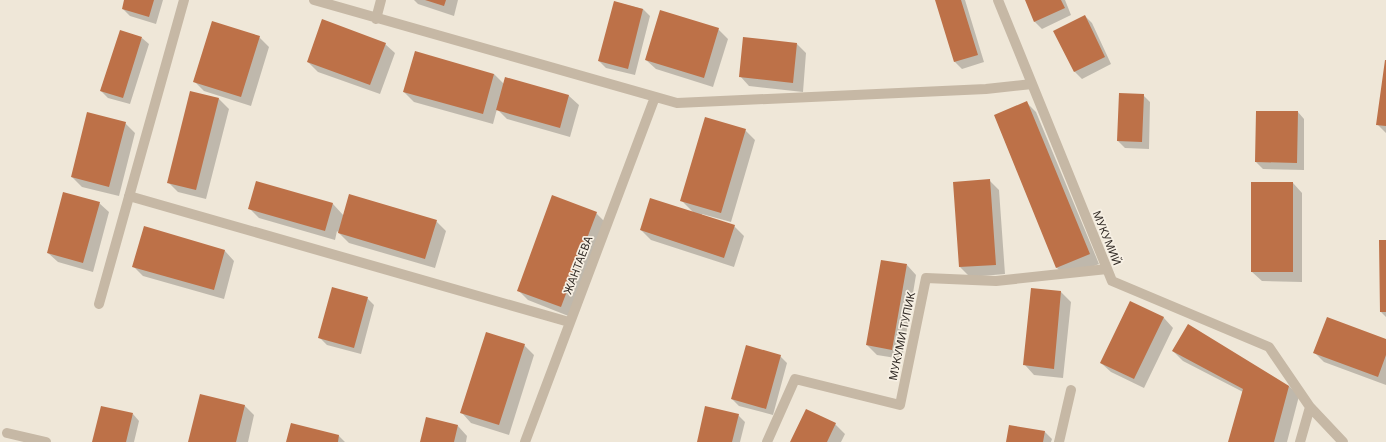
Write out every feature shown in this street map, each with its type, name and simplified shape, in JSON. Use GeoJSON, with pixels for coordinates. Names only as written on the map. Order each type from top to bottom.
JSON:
{"type":"FeatureCollection","features":[{"type":"Feature","properties":{"kind":"street"},"geometry":{"type":"LineString","coordinates":[[99,304],[184,0]]}},
{"type":"Feature","properties":{"kind":"street"},"geometry":{"type":"LineString","coordinates":[[314,0],[376,19],[677,103],[986,89],[1032,84]]}},
{"type":"Feature","properties":{"kind":"street"},"geometry":{"type":"LineString","coordinates":[[376,19],[381,0]]}},
{"type":"Feature","properties":{"kind":"street","name":"МУКУМИЙ"},"geometry":{"type":"LineString","coordinates":[[998,0],[1112,281],[1270,348],[1310,406],[1343,442]]}},
{"type":"Feature","properties":{"kind":"street","name":"ЖАНТАЕВА"},"geometry":{"type":"LineString","coordinates":[[525,442],[655,97]]}},
{"type":"Feature","properties":{"kind":"street"},"geometry":{"type":"LineString","coordinates":[[129,196],[569,322]]}},
{"type":"Feature","properties":{"kind":"street","name":"МУКУМИ ТУПИК"},"geometry":{"type":"LineString","coordinates":[[767,442],[795,379],[900,405],[926,278],[996,281],[1107,269]]}},
{"type":"Feature","properties":{"kind":"street"},"geometry":{"type":"LineString","coordinates":[[1059,442],[1071,390]]}},
{"type":"Feature","properties":{"kind":"street"},"geometry":{"type":"LineString","coordinates":[[1300,442],[1310,406]]}},
{"type":"Feature","properties":{"kind":"street"},"geometry":{"type":"LineString","coordinates":[[7,433],[46,442]]}},
{"type":"Feature","properties":{"kind":"building"},"geometry":{"type":"Polygon","coordinates":[[[124,0],[154,0],[149,17],[122,9],[124,0]]]}},
{"type":"Feature","properties":{"kind":"building"},"geometry":{"type":"Polygon","coordinates":[[[425,0],[446,0],[444,6],[425,0]]]}},
{"type":"Feature","properties":{"kind":"building"},"geometry":{"type":"Polygon","coordinates":[[[935,0],[961,0],[978,55],[954,62],[935,0]]]}},
{"type":"Feature","properties":{"kind":"building"},"geometry":{"type":"Polygon","coordinates":[[[1025,0],[1061,0],[1065,8],[1034,22],[1025,0]]]}},
{"type":"Feature","properties":{"kind":"building"},"geometry":{"type":"Polygon","coordinates":[[[614,1],[643,9],[628,69],[598,61],[614,1]]]}},
{"type":"Feature","properties":{"kind":"building"},"geometry":{"type":"Polygon","coordinates":[[[660,10],[719,28],[704,78],[645,60],[660,10]]]}},
{"type":"Feature","properties":{"kind":"building"},"geometry":{"type":"Polygon","coordinates":[[[1085,15],[1105,57],[1074,72],[1053,31],[1085,15]]]}},
{"type":"Feature","properties":{"kind":"building"},"geometry":{"type":"Polygon","coordinates":[[[322,19],[386,43],[370,85],[307,62],[322,19]]]}},
{"type":"Feature","properties":{"kind":"building"},"geometry":{"type":"Polygon","coordinates":[[[212,21],[260,36],[241,97],[193,82],[212,21]]]}},
{"type":"Feature","properties":{"kind":"building"},"geometry":{"type":"Polygon","coordinates":[[[120,30],[142,37],[123,98],[100,91],[120,30]]]}},
{"type":"Feature","properties":{"kind":"building"},"geometry":{"type":"Polygon","coordinates":[[[743,37],[797,43],[793,83],[739,77],[743,37]]]}},
{"type":"Feature","properties":{"kind":"building"},"geometry":{"type":"Polygon","coordinates":[[[415,51],[494,74],[483,114],[403,92],[415,51]]]}},
{"type":"Feature","properties":{"kind":"building"},"geometry":{"type":"Polygon","coordinates":[[[1386,60],[1386,126],[1376,125],[1386,60]]]}},
{"type":"Feature","properties":{"kind":"building"},"geometry":{"type":"Polygon","coordinates":[[[505,77],[569,95],[560,128],[496,110],[505,77]]]}},
{"type":"Feature","properties":{"kind":"building"},"geometry":{"type":"Polygon","coordinates":[[[190,91],[219,98],[196,190],[167,183],[190,91]]]}},
{"type":"Feature","properties":{"kind":"building"},"geometry":{"type":"Polygon","coordinates":[[[1119,93],[1144,94],[1142,142],[1117,141],[1119,93]]]}},
{"type":"Feature","properties":{"kind":"building"},"geometry":{"type":"Polygon","coordinates":[[[1027,101],[1090,254],[1056,268],[994,115],[1027,101]]]}},
{"type":"Feature","properties":{"kind":"building"},"geometry":{"type":"Polygon","coordinates":[[[1256,111],[1298,111],[1297,163],[1255,162],[1256,111]]]}},
{"type":"Feature","properties":{"kind":"building"},"geometry":{"type":"Polygon","coordinates":[[[87,112],[126,122],[109,187],[71,177],[87,112]]]}},
{"type":"Feature","properties":{"kind":"building"},"geometry":{"type":"Polygon","coordinates":[[[705,117],[746,129],[721,213],[680,201],[705,117]]]}},
{"type":"Feature","properties":{"kind":"building"},"geometry":{"type":"Polygon","coordinates":[[[990,179],[996,265],[959,267],[953,182],[990,179]]]}},
{"type":"Feature","properties":{"kind":"building"},"geometry":{"type":"Polygon","coordinates":[[[256,181],[333,203],[325,231],[248,209],[256,181]]]}},
{"type":"Feature","properties":{"kind":"building"},"geometry":{"type":"Polygon","coordinates":[[[1251,182],[1293,182],[1293,272],[1251,272],[1251,182]]]}},
{"type":"Feature","properties":{"kind":"building"},"geometry":{"type":"Polygon","coordinates":[[[63,192],[100,202],[83,263],[47,253],[63,192]]]}},
{"type":"Feature","properties":{"kind":"building"},"geometry":{"type":"Polygon","coordinates":[[[349,194],[437,220],[425,259],[338,233],[349,194]]]}},
{"type":"Feature","properties":{"kind":"building"},"geometry":{"type":"Polygon","coordinates":[[[552,195],[597,212],[561,307],[517,291],[552,195]]]}},
{"type":"Feature","properties":{"kind":"building"},"geometry":{"type":"Polygon","coordinates":[[[650,198],[735,225],[724,258],[640,230],[650,198]]]}},
{"type":"Feature","properties":{"kind":"building"},"geometry":{"type":"Polygon","coordinates":[[[144,226],[225,250],[214,290],[132,267],[144,226]]]}},
{"type":"Feature","properties":{"kind":"building"},"geometry":{"type":"Polygon","coordinates":[[[1379,240],[1386,240],[1386,312],[1380,312],[1379,240]]]}},
{"type":"Feature","properties":{"kind":"building"},"geometry":{"type":"Polygon","coordinates":[[[881,260],[907,264],[892,350],[866,345],[881,260]]]}},
{"type":"Feature","properties":{"kind":"building"},"geometry":{"type":"Polygon","coordinates":[[[332,287],[368,297],[354,348],[318,338],[332,287]]]}},
{"type":"Feature","properties":{"kind":"building"},"geometry":{"type":"Polygon","coordinates":[[[1031,288],[1061,291],[1054,369],[1023,365],[1031,288]]]}},
{"type":"Feature","properties":{"kind":"building"},"geometry":{"type":"Polygon","coordinates":[[[1130,301],[1164,317],[1134,379],[1100,363],[1130,301]]]}},
{"type":"Feature","properties":{"kind":"building"},"geometry":{"type":"Polygon","coordinates":[[[1327,317],[1386,339],[1386,355],[1378,377],[1313,353],[1327,317]]]}},
{"type":"Feature","properties":{"kind":"building"},"geometry":{"type":"Polygon","coordinates":[[[1188,324],[1289,386],[1274,442],[1228,442],[1243,389],[1172,351],[1188,324]]]}},
{"type":"Feature","properties":{"kind":"building"},"geometry":{"type":"Polygon","coordinates":[[[486,332],[525,344],[499,425],[460,413],[486,332]]]}},
{"type":"Feature","properties":{"kind":"building"},"geometry":{"type":"Polygon","coordinates":[[[746,345],[781,355],[766,409],[731,399],[746,345]]]}},
{"type":"Feature","properties":{"kind":"building"},"geometry":{"type":"Polygon","coordinates":[[[200,394],[245,405],[236,442],[188,442],[200,394]]]}},
{"type":"Feature","properties":{"kind":"building"},"geometry":{"type":"Polygon","coordinates":[[[101,406],[133,413],[126,442],[92,442],[101,406]]]}},
{"type":"Feature","properties":{"kind":"building"},"geometry":{"type":"Polygon","coordinates":[[[705,406],[739,414],[732,442],[697,442],[705,406]]]}},
{"type":"Feature","properties":{"kind":"building"},"geometry":{"type":"Polygon","coordinates":[[[806,409],[836,423],[827,442],[790,442],[806,409]]]}},
{"type":"Feature","properties":{"kind":"building"},"geometry":{"type":"Polygon","coordinates":[[[426,417],[458,425],[454,442],[420,442],[426,417]]]}},
{"type":"Feature","properties":{"kind":"building"},"geometry":{"type":"Polygon","coordinates":[[[291,423],[339,435],[338,442],[286,442],[291,423]]]}},
{"type":"Feature","properties":{"kind":"building"},"geometry":{"type":"Polygon","coordinates":[[[1009,425],[1045,431],[1043,442],[1006,442],[1009,425]]]}}]}
